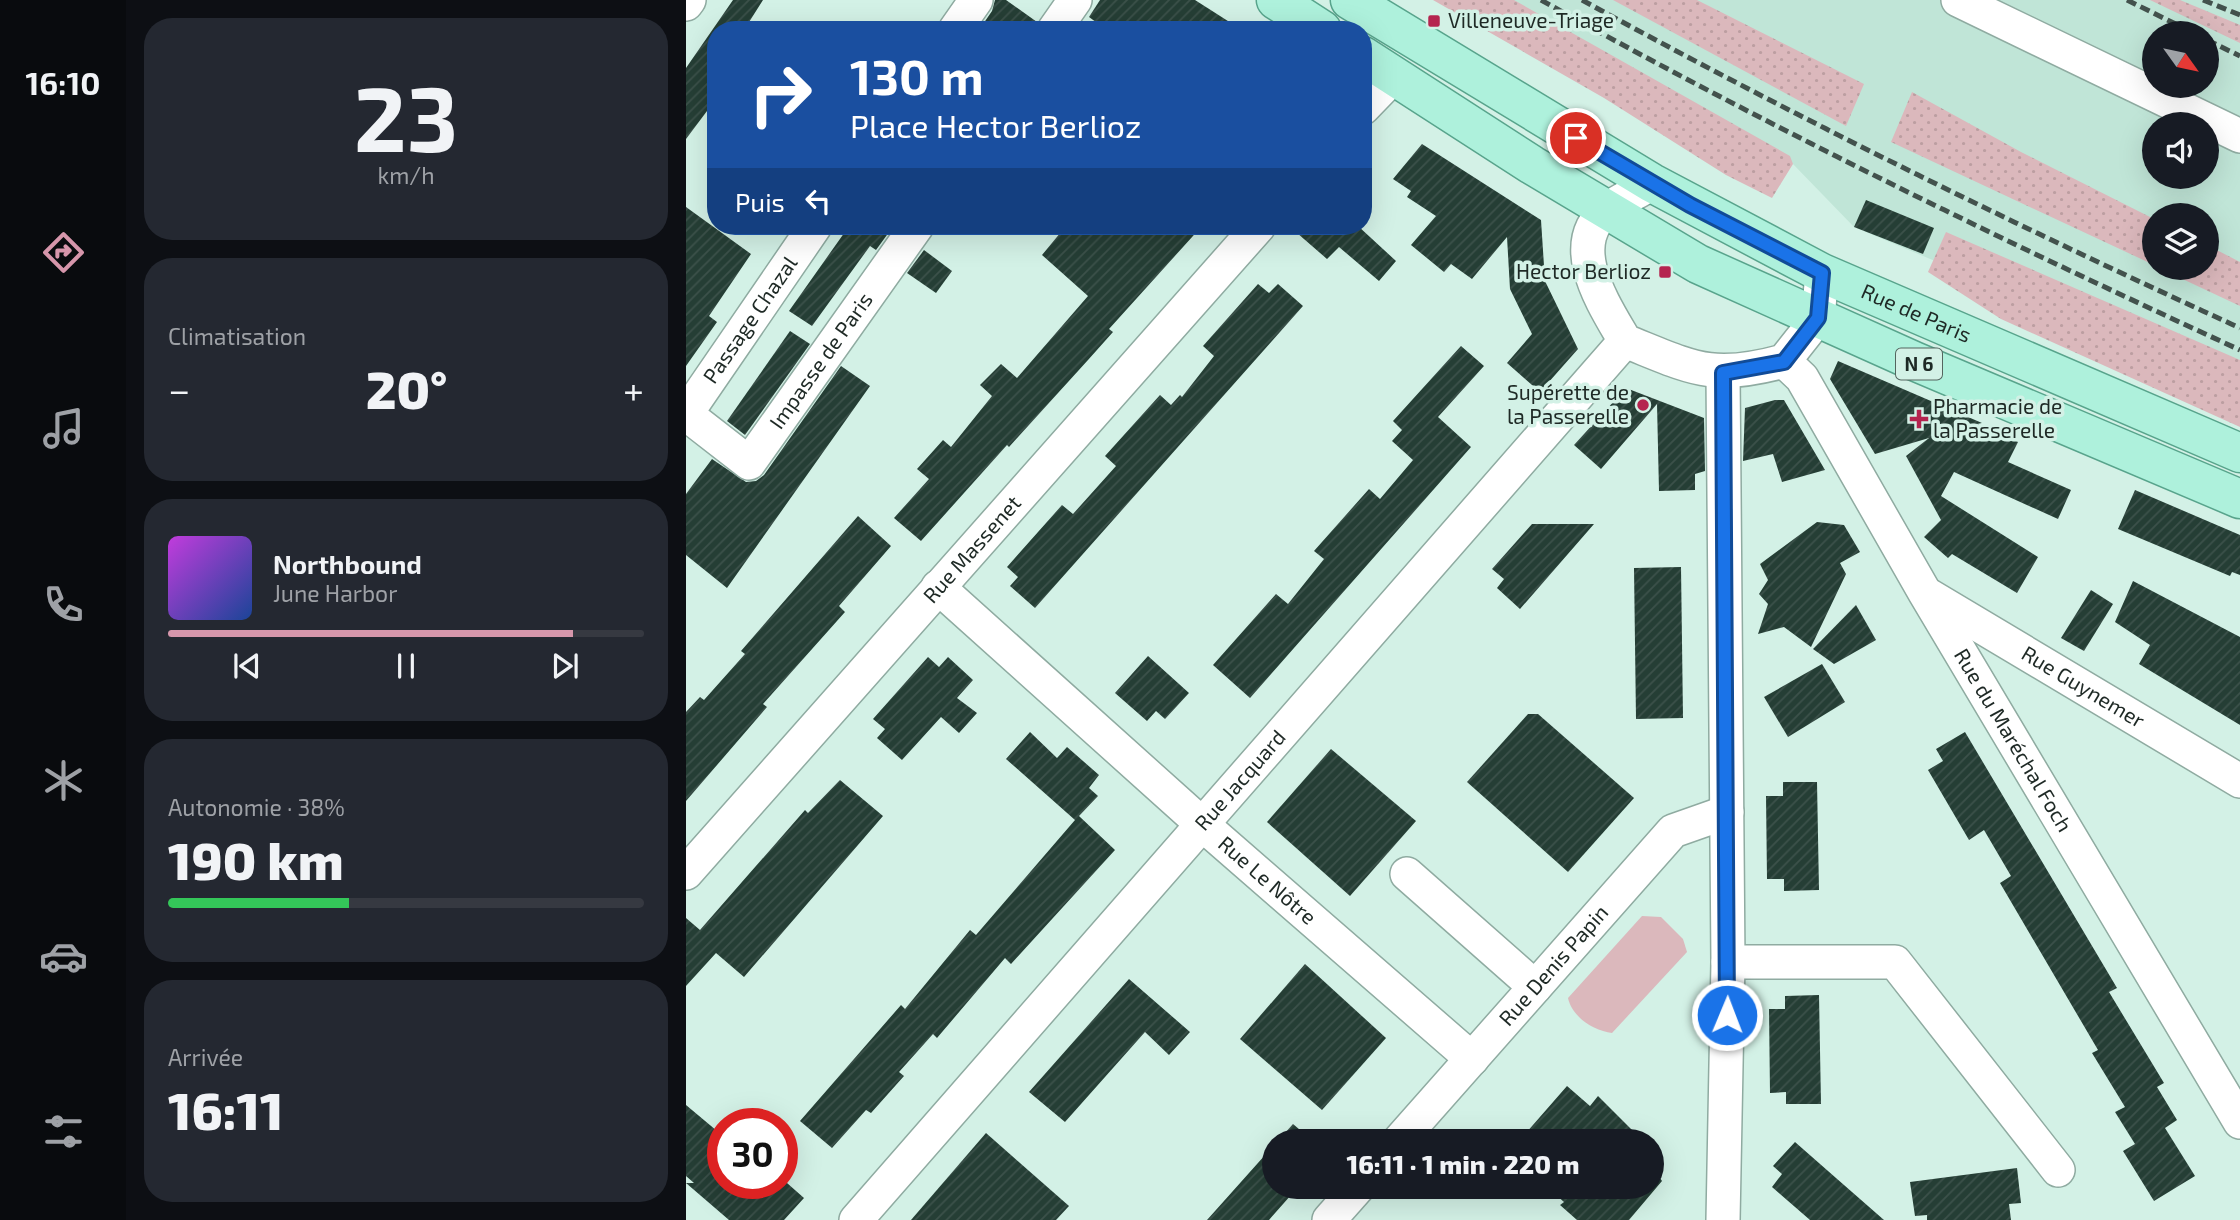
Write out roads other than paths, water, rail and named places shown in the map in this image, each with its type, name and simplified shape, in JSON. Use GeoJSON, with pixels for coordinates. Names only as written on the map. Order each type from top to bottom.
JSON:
{"type":"FeatureCollection","features":[{"type":"Feature","properties":{"kind":"main road"},"geometry":{"type":"LineString","coordinates":[[1276,0],[1308,21]]}},
{"type":"Feature","properties":{"kind":"main road","name":"Rue de Paris"},"geometry":{"type":"LineString","coordinates":[[1350,0],[1652,184],[1822,273],[2240,453]]}},
{"type":"Feature","properties":{"kind":"main road","name":"Rue de Paris"},"geometry":{"type":"LineString","coordinates":[[1378,66],[1698,264],[2240,499]]}},
{"type":"Feature","properties":{"kind":"street"},"geometry":{"type":"LineString","coordinates":[[961,21],[976,0]]}},
{"type":"Feature","properties":{"kind":"street"},"geometry":{"type":"LineString","coordinates":[[1060,21],[1075,0]]}},
{"type":"Feature","properties":{"kind":"street"},"geometry":{"type":"LineString","coordinates":[[1958,0],[2240,136]]}},
{"type":"Feature","properties":{"kind":"street"},"geometry":{"type":"LineString","coordinates":[[1372,83],[1378,66]]}},
{"type":"Feature","properties":{"kind":"street"},"geometry":{"type":"LineString","coordinates":[[1652,184],[1608,209],[1588,235],[1591,276],[1625,341],[1694,369],[1723,373],[1784,362],[1818,318],[1822,273]]}},
{"type":"Feature","properties":{"kind":"street","name":"Passage Chazal"},"geometry":{"type":"LineString","coordinates":[[718,438],[686,414],[809,235]]}},
{"type":"Feature","properties":{"kind":"street","name":"Impasse de Paris"},"geometry":{"type":"LineString","coordinates":[[718,438],[749,463],[911,235]]}},
{"type":"Feature","properties":{"kind":"street","name":"Rue Massenet"},"geometry":{"type":"LineString","coordinates":[[686,873],[1251,235]]}},
{"type":"Feature","properties":{"kind":"street","name":"Rue Jacquard"},"geometry":{"type":"LineString","coordinates":[[856,1220],[1625,341]]}},
{"type":"Feature","properties":{"kind":"street","name":"Rue du Maréchal Foch"},"geometry":{"type":"LineString","coordinates":[[1784,362],[1802,378],[1925,593],[2240,1122]]}},
{"type":"Feature","properties":{"kind":"street"},"geometry":{"type":"LineString","coordinates":[[1723,373],[1728,962],[1723,1220]]}},
{"type":"Feature","properties":{"kind":"street","name":"Rue Le Nôtre"},"geometry":{"type":"LineString","coordinates":[[938,587],[1203,825],[1472,1059]]}},
{"type":"Feature","properties":{"kind":"street","name":"Rue Guynemer"},"geometry":{"type":"LineString","coordinates":[[1925,593],[2240,781]]}},
{"type":"Feature","properties":{"kind":"street","name":"Rue Denis Papin"},"geometry":{"type":"LineString","coordinates":[[1410,1129],[1673,831],[1727,812]]}},
{"type":"Feature","properties":{"kind":"street"},"geometry":{"type":"LineString","coordinates":[[1407,874],[1535,987]]}},
{"type":"Feature","properties":{"kind":"street"},"geometry":{"type":"LineString","coordinates":[[1728,962],[1895,962],[2058,1170]]}},
{"type":"Feature","properties":{"kind":"street"},"geometry":{"type":"LineString","coordinates":[[1329,1220],[1348,1199]]}},
{"type":"Feature","properties":{"kind":"railway"},"geometry":{"type":"LineString","coordinates":[[1541,0],[1713,93],[1887,182],[2240,350]]}},
{"type":"Feature","properties":{"kind":"railway"},"geometry":{"type":"LineString","coordinates":[[1582,0],[1744,87],[1908,170],[2240,328]]}},
{"type":"Feature","properties":{"kind":"railway"},"geometry":{"type":"LineString","coordinates":[[2127,0],[2170,21]]}},
{"type":"Feature","properties":{"kind":"railway"},"geometry":{"type":"LineString","coordinates":[[2203,0],[2240,15]]}},
{"type":"Feature","properties":{"kind":"railway"},"geometry":{"type":"LineString","coordinates":[[2219,46],[2240,56]]}},
{"type":"Feature","properties":{"kind":"place","name":"Villeneuve-Triage"},"geometry":{"type":"Point","coordinates":[1434,21]}},
{"type":"Feature","properties":{"kind":"place","name":"Hector Berlioz"},"geometry":{"type":"Point","coordinates":[1665,272]}},
{"type":"Feature","properties":{"kind":"place","name":"Supérette de la Passerelle"},"geometry":{"type":"Point","coordinates":[1643,405]}},
{"type":"Feature","properties":{"kind":"place","name":"Pharmacie de la Passerelle"},"geometry":{"type":"Point","coordinates":[1919,419]}}]}
